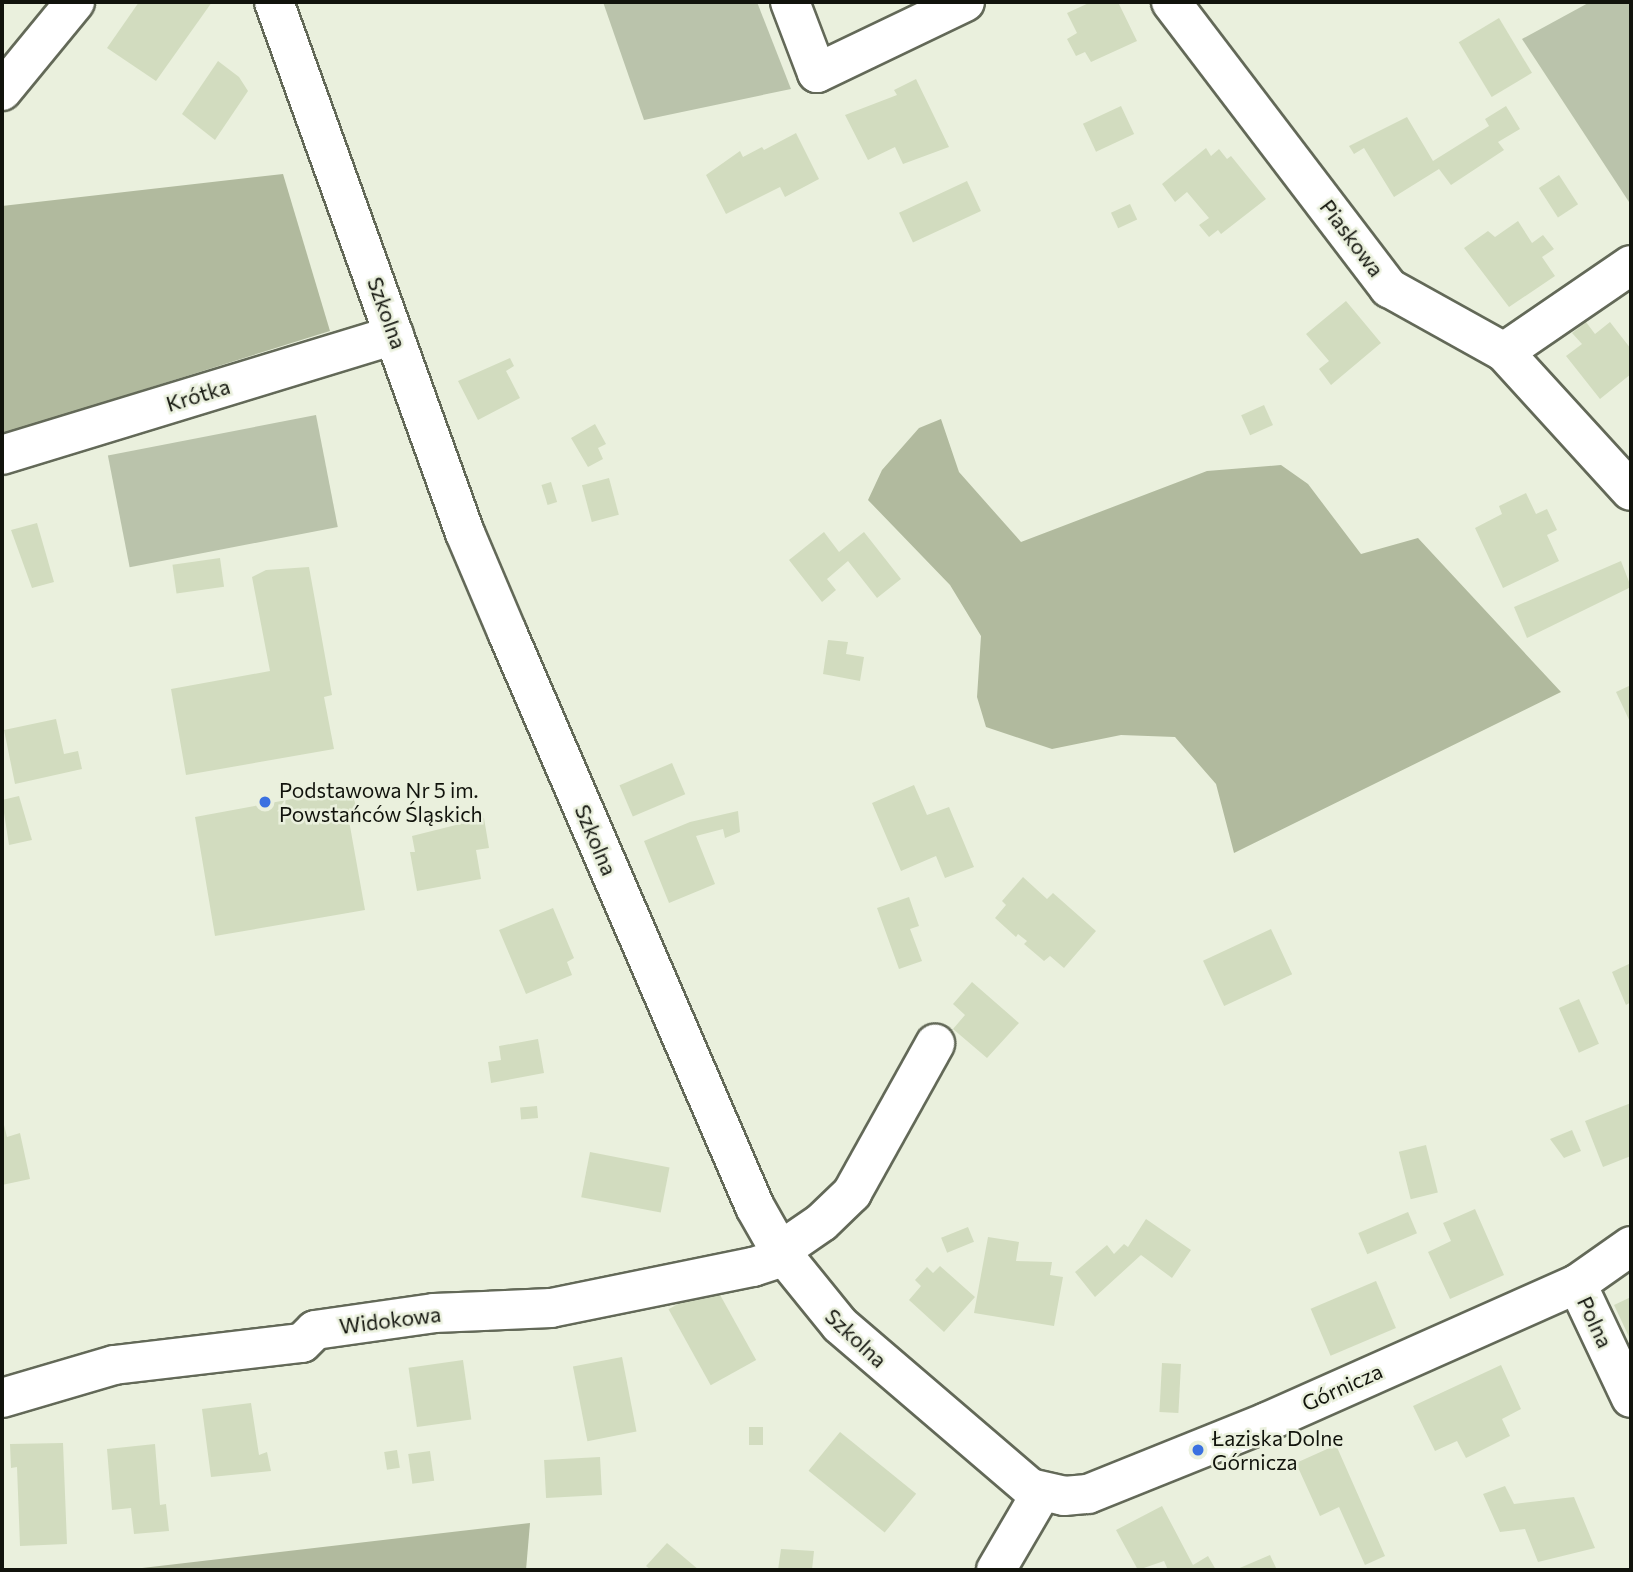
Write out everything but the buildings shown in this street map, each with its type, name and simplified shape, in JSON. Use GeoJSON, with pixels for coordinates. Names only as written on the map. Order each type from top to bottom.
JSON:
{"type":"FeatureCollection","features":[{"type":"Feature","properties":{"kind":"street"},"geometry":{"type":"LineString","coordinates":[[2,90],[75,2]]}},
{"type":"Feature","properties":{"kind":"street","name":"Szkolna"},"geometry":{"type":"LineString","coordinates":[[274,2],[394,335],[501,620],[755,1207],[782,1254],[840,1325],[995,1462],[1041,1493]]}},
{"type":"Feature","properties":{"kind":"street"},"geometry":{"type":"LineString","coordinates":[[790,2],[817,73],[965,2]]}},
{"type":"Feature","properties":{"kind":"street","name":"Piaskowa"},"geometry":{"type":"LineString","coordinates":[[1171,2],[1389,288],[1504,352],[1631,491]]}},
{"type":"Feature","properties":{"kind":"street"},"geometry":{"type":"LineString","coordinates":[[1504,352],[1631,265]]}},
{"type":"Feature","properties":{"kind":"street","name":"Krótka"},"geometry":{"type":"LineString","coordinates":[[2,455],[394,335]]}},
{"type":"Feature","properties":{"kind":"street","name":"Widokowa"},"geometry":{"type":"LineString","coordinates":[[2,1398],[114,1365],[302,1343],[315,1330],[434,1313],[551,1308],[753,1267],[782,1254],[822,1222],[852,1193],[934,1044]]}},
{"type":"Feature","properties":{"kind":"street","name":"Górnicza"},"geometry":{"type":"LineString","coordinates":[[1041,1493],[1087,1493],[1116,1485],[1577,1284],[1631,1246]]}},
{"type":"Feature","properties":{"kind":"street","name":"Polna"},"geometry":{"type":"LineString","coordinates":[[1577,1284],[1631,1398]]}},
{"type":"Feature","properties":{"kind":"street"},"geometry":{"type":"LineString","coordinates":[[996,1570],[1041,1493]]}},
{"type":"Feature","properties":{"kind":"green space"},"geometry":{"type":"Polygon","coordinates":[[[603,2],[757,2],[791,89],[644,120],[603,2]]]}},
{"type":"Feature","properties":{"kind":"green space"},"geometry":{"type":"Polygon","coordinates":[[[1590,2],[1631,2],[1631,205],[1522,39],[1590,2]]]}},
{"type":"Feature","properties":{"kind":"green space"},"geometry":{"type":"Polygon","coordinates":[[[283,174],[330,331],[2,434],[2,206],[283,174]]]}},
{"type":"Feature","properties":{"kind":"green space"},"geometry":{"type":"Polygon","coordinates":[[[316,415],[338,527],[130,567],[108,455],[316,415]]]}},
{"type":"Feature","properties":{"kind":"green space"},"geometry":{"type":"Polygon","coordinates":[[[941,419],[959,472],[1021,542],[1207,471],[1281,465],[1308,484],[1361,554],[1418,538],[1561,692],[1234,853],[1216,784],[1175,737],[1121,735],[1052,749],[986,727],[977,697],[981,636],[950,585],[868,500],[882,470],[919,428],[941,419]]]}},
{"type":"Feature","properties":{"kind":"green space"},"geometry":{"type":"Polygon","coordinates":[[[530,1523],[526,1570],[125,1570],[530,1523]]]}},
{"type":"Feature","properties":{"kind":"place","name":"Podstawowa Nr 5 im. Powstańców Śląskich"},"geometry":{"type":"Point","coordinates":[265,802]}},
{"type":"Feature","properties":{"kind":"place","name":"Łaziska Dolne Górnicza"},"geometry":{"type":"Point","coordinates":[1198,1450]}}]}
